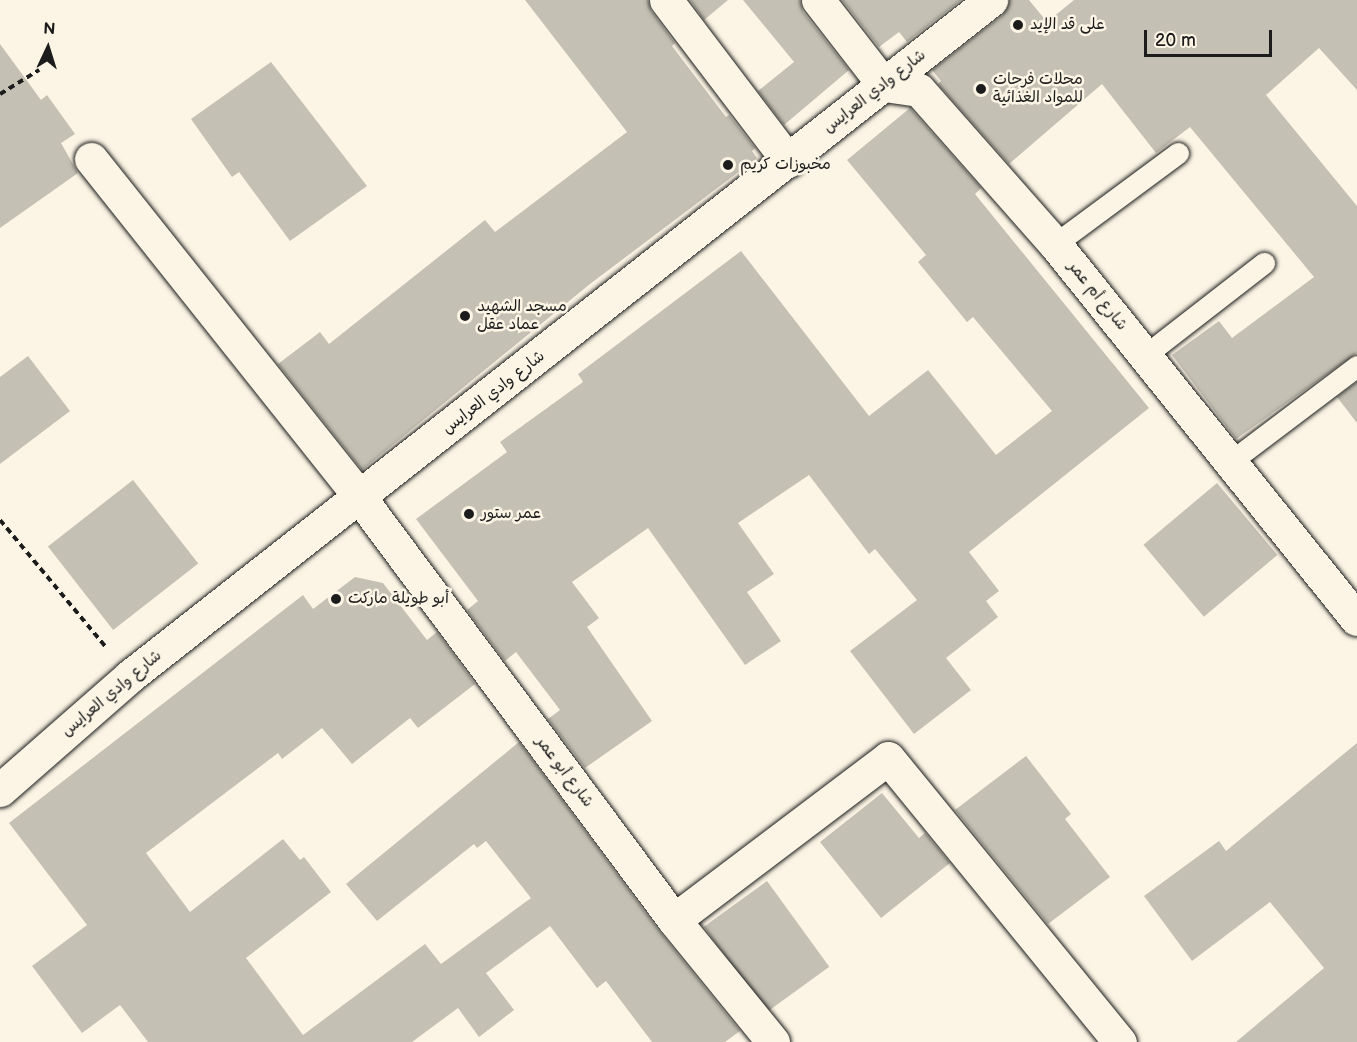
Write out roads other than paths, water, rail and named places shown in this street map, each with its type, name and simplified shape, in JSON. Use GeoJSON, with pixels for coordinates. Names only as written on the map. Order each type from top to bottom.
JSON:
{"type":"FeatureCollection","features":[{"type":"Feature","properties":{"kind":"street"},"geometry":{"type":"LineString","coordinates":[[666,0],[788,161]]}},
{"type":"Feature","properties":{"kind":"street"},"geometry":{"type":"LineString","coordinates":[[818,0],[884,85]]}},
{"type":"Feature","properties":{"kind":"street","name":"شارع وادي العرايس"},"geometry":{"type":"LineString","coordinates":[[0,790],[130,676],[361,499],[991,0]]}},
{"type":"Feature","properties":{"kind":"street","name":"شارع أم عمر"},"geometry":{"type":"LineString","coordinates":[[884,85],[919,90],[1055,244],[1357,619]]}},
{"type":"Feature","properties":{"kind":"street","name":"شارع أبو عمر"},"geometry":{"type":"LineString","coordinates":[[91,159],[361,499],[675,920],[773,1042]]}},
{"type":"Feature","properties":{"kind":"street"},"geometry":{"type":"LineString","coordinates":[[675,920],[888,758],[1120,1042]]}},
{"type":"Feature","properties":{"kind":"lane"},"geometry":{"type":"LineString","coordinates":[[1055,244],[1178,153]]}},
{"type":"Feature","properties":{"kind":"lane"},"geometry":{"type":"LineString","coordinates":[[1144,356],[1264,263]]}},
{"type":"Feature","properties":{"kind":"lane"},"geometry":{"type":"LineString","coordinates":[[1230,462],[1357,366]]}},
{"type":"Feature","properties":{"kind":"place","name":"على قد الإيد"},"geometry":{"type":"Point","coordinates":[1018,25]}},
{"type":"Feature","properties":{"kind":"place","name":"محلات فرحات للمواد الغذائية"},"geometry":{"type":"Point","coordinates":[981,89]}},
{"type":"Feature","properties":{"kind":"place","name":"مخبوزات كريم"},"geometry":{"type":"Point","coordinates":[728,165]}},
{"type":"Feature","properties":{"kind":"place","name":"مسجد الشهيد عماد عقل"},"geometry":{"type":"Point","coordinates":[465,316]}},
{"type":"Feature","properties":{"kind":"place","name":"عمر ستور"},"geometry":{"type":"Point","coordinates":[469,514]}},
{"type":"Feature","properties":{"kind":"place","name":"أبو طويلة ماركت"},"geometry":{"type":"Point","coordinates":[336,599]}}]}
